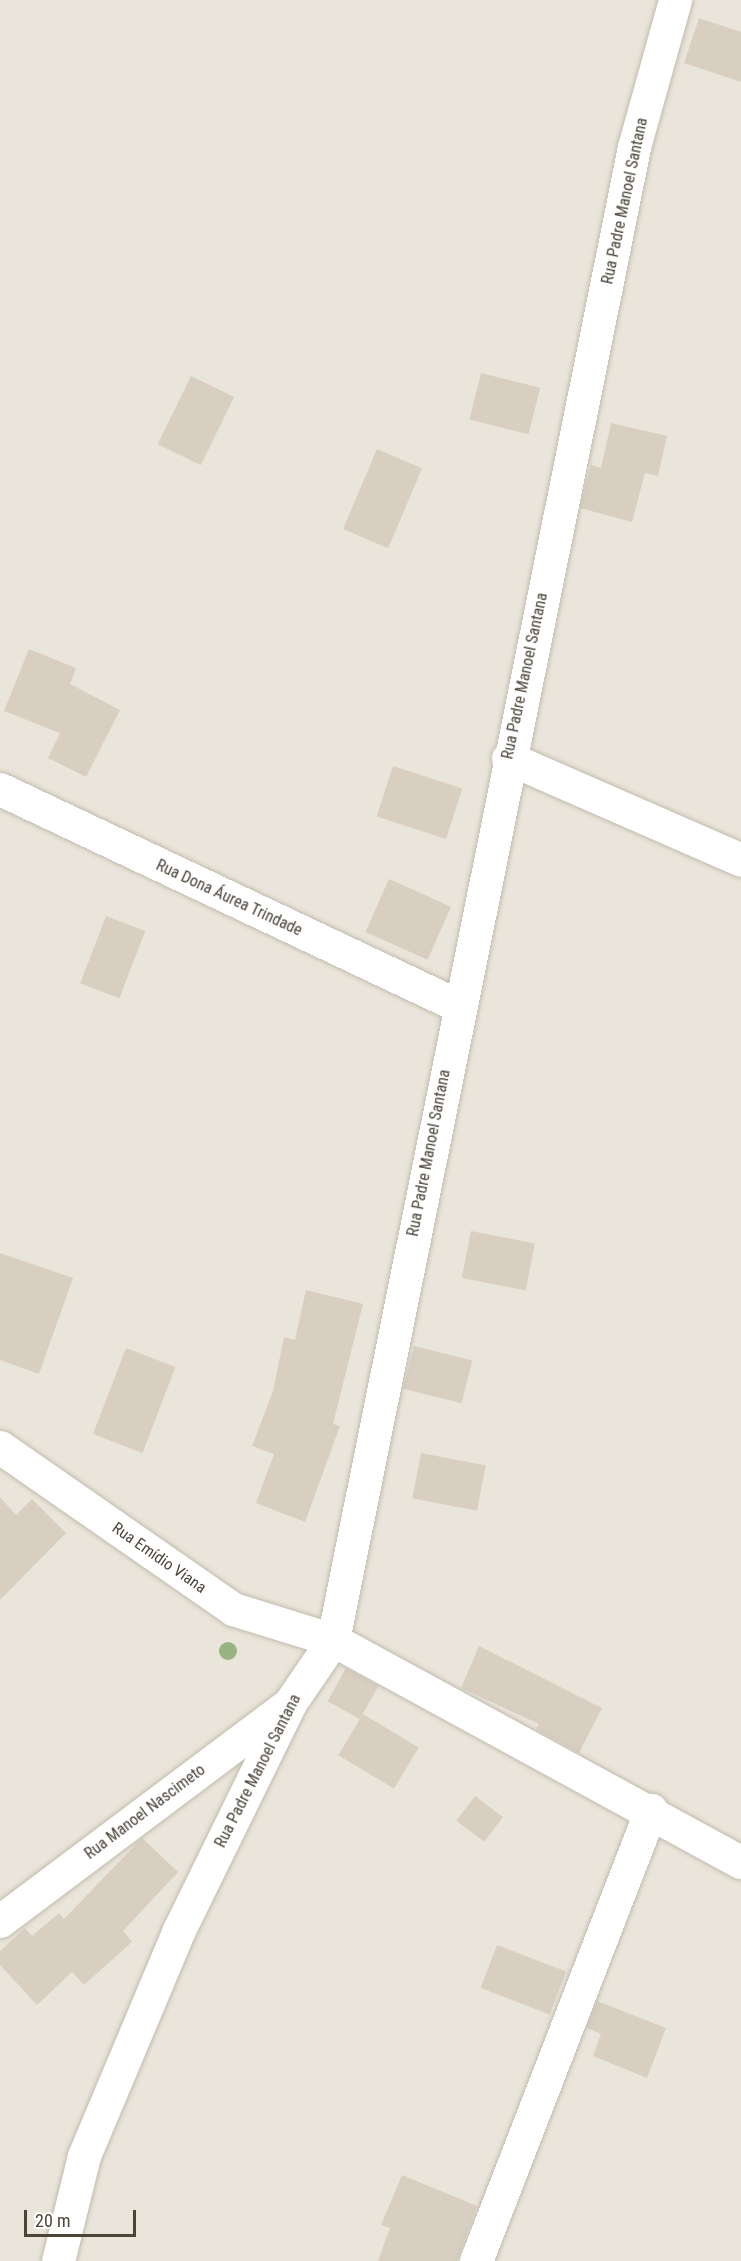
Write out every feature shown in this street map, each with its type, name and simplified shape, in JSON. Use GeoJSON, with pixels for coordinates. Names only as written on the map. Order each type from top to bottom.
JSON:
{"type":"FeatureCollection","features":[{"type":"Feature","properties":{"kind":"street","name":"Rua Padre Manoel Santana"},"geometry":{"type":"LineString","coordinates":[[58,2261],[84,2156],[179,1930],[290,1703],[333,1640],[508,758],[634,147],[675,0]]}},
{"type":"Feature","properties":{"kind":"street"},"geometry":{"type":"LineString","coordinates":[[508,758],[741,860]]}},
{"type":"Feature","properties":{"kind":"street","name":"Rua Dona Áurea Trindade"},"geometry":{"type":"LineString","coordinates":[[0,789],[459,1006]]}},
{"type":"Feature","properties":{"kind":"street","name":"Rua Emídio Viana"},"geometry":{"type":"LineString","coordinates":[[0,1448],[233,1609],[333,1640],[651,1810],[741,1863]]}},
{"type":"Feature","properties":{"kind":"street","name":"Rua Manoel Nascimeto"},"geometry":{"type":"LineString","coordinates":[[0,1921],[290,1703]]}},
{"type":"Feature","properties":{"kind":"street"},"geometry":{"type":"LineString","coordinates":[[476,2261],[651,1810]]}},
{"type":"Feature","properties":{"kind":"shaded area"},"geometry":{"type":"Polygon","coordinates":[[[0,0],[741,0],[741,2261],[0,2261],[0,0]]]}},
{"type":"Feature","properties":{"kind":"building"},"geometry":{"type":"Polygon","coordinates":[[[699,18],[741,32],[741,82],[684,63],[699,18]]]}},
{"type":"Feature","properties":{"kind":"building"},"geometry":{"type":"Polygon","coordinates":[[[481,373],[540,388],[529,434],[469,420],[481,373]]]}},
{"type":"Feature","properties":{"kind":"building"},"geometry":{"type":"Polygon","coordinates":[[[191,376],[234,397],[201,465],[158,444],[191,376]]]}},
{"type":"Feature","properties":{"kind":"building"},"geometry":{"type":"Polygon","coordinates":[[[611,423],[667,436],[658,476],[645,473],[632,522],[580,508],[591,465],[601,468],[611,423]]]}},
{"type":"Feature","properties":{"kind":"building"},"geometry":{"type":"Polygon","coordinates":[[[377,449],[422,468],[388,548],[343,529],[377,449]]]}},
{"type":"Feature","properties":{"kind":"building"},"geometry":{"type":"Polygon","coordinates":[[[29,649],[76,668],[70,684],[120,710],[86,777],[48,758],[60,733],[4,711],[29,649]]]}},
{"type":"Feature","properties":{"kind":"building"},"geometry":{"type":"Polygon","coordinates":[[[393,766],[462,789],[446,839],[377,816],[393,766]]]}},
{"type":"Feature","properties":{"kind":"building"},"geometry":{"type":"Polygon","coordinates":[[[389,879],[451,907],[428,960],[365,932],[389,879]]]}},
{"type":"Feature","properties":{"kind":"building"},"geometry":{"type":"Polygon","coordinates":[[[106,916],[145,931],[119,998],[80,983],[106,916]]]}},
{"type":"Feature","properties":{"kind":"building"},"geometry":{"type":"Polygon","coordinates":[[[471,1231],[535,1243],[526,1291],[462,1278],[471,1231]]]}},
{"type":"Feature","properties":{"kind":"building"},"geometry":{"type":"Polygon","coordinates":[[[0,1253],[73,1278],[39,1374],[0,1360],[0,1253]]]}},
{"type":"Feature","properties":{"kind":"building"},"geometry":{"type":"Polygon","coordinates":[[[306,1290],[363,1304],[333,1424],[340,1426],[305,1522],[256,1503],[274,1454],[252,1446],[273,1391],[284,1337],[295,1340],[306,1290]]]}},
{"type":"Feature","properties":{"kind":"building"},"geometry":{"type":"Polygon","coordinates":[[[414,1346],[472,1361],[462,1403],[403,1389],[414,1346]]]}},
{"type":"Feature","properties":{"kind":"building"},"geometry":{"type":"Polygon","coordinates":[[[126,1348],[175,1367],[143,1453],[93,1434],[126,1348]]]}},
{"type":"Feature","properties":{"kind":"building"},"geometry":{"type":"Polygon","coordinates":[[[421,1453],[486,1466],[477,1511],[412,1498],[421,1453]]]}},
{"type":"Feature","properties":{"kind":"building"},"geometry":{"type":"Polygon","coordinates":[[[0,1497],[16,1515],[32,1499],[66,1533],[0,1600],[0,1497]]]}},
{"type":"Feature","properties":{"kind":"building"},"geometry":{"type":"Polygon","coordinates":[[[479,1646],[602,1708],[579,1753],[536,1729],[539,1724],[461,1688],[479,1646]]]}},
{"type":"Feature","properties":{"kind":"building"},"geometry":{"type":"Polygon","coordinates":[[[346,1668],[378,1686],[360,1719],[328,1701],[346,1668]]]}},
{"type":"Feature","properties":{"kind":"building"},"geometry":{"type":"Polygon","coordinates":[[[363,1714],[419,1747],[394,1789],[338,1755],[363,1714]]]}},
{"type":"Feature","properties":{"kind":"building"},"geometry":{"type":"Polygon","coordinates":[[[475,1796],[503,1817],[484,1842],[456,1821],[475,1796]]]}},
{"type":"Feature","properties":{"kind":"building"},"geometry":{"type":"Polygon","coordinates":[[[142,1838],[178,1872],[123,1931],[132,1942],[84,1985],[72,1972],[37,2005],[0,1965],[0,1951],[25,1928],[32,1936],[59,1913],[64,1919],[142,1838]]]}},
{"type":"Feature","properties":{"kind":"building"},"geometry":{"type":"Polygon","coordinates":[[[497,1945],[566,1972],[550,2014],[481,1988],[497,1945]]]}},
{"type":"Feature","properties":{"kind":"building"},"geometry":{"type":"Polygon","coordinates":[[[597,2001],[666,2028],[647,2078],[593,2056],[601,2034],[587,2028],[597,2001]]]}},
{"type":"Feature","properties":{"kind":"building"},"geometry":{"type":"Polygon","coordinates":[[[402,2175],[477,2206],[457,2261],[378,2261],[390,2228],[381,2225],[402,2175]]]}}]}
